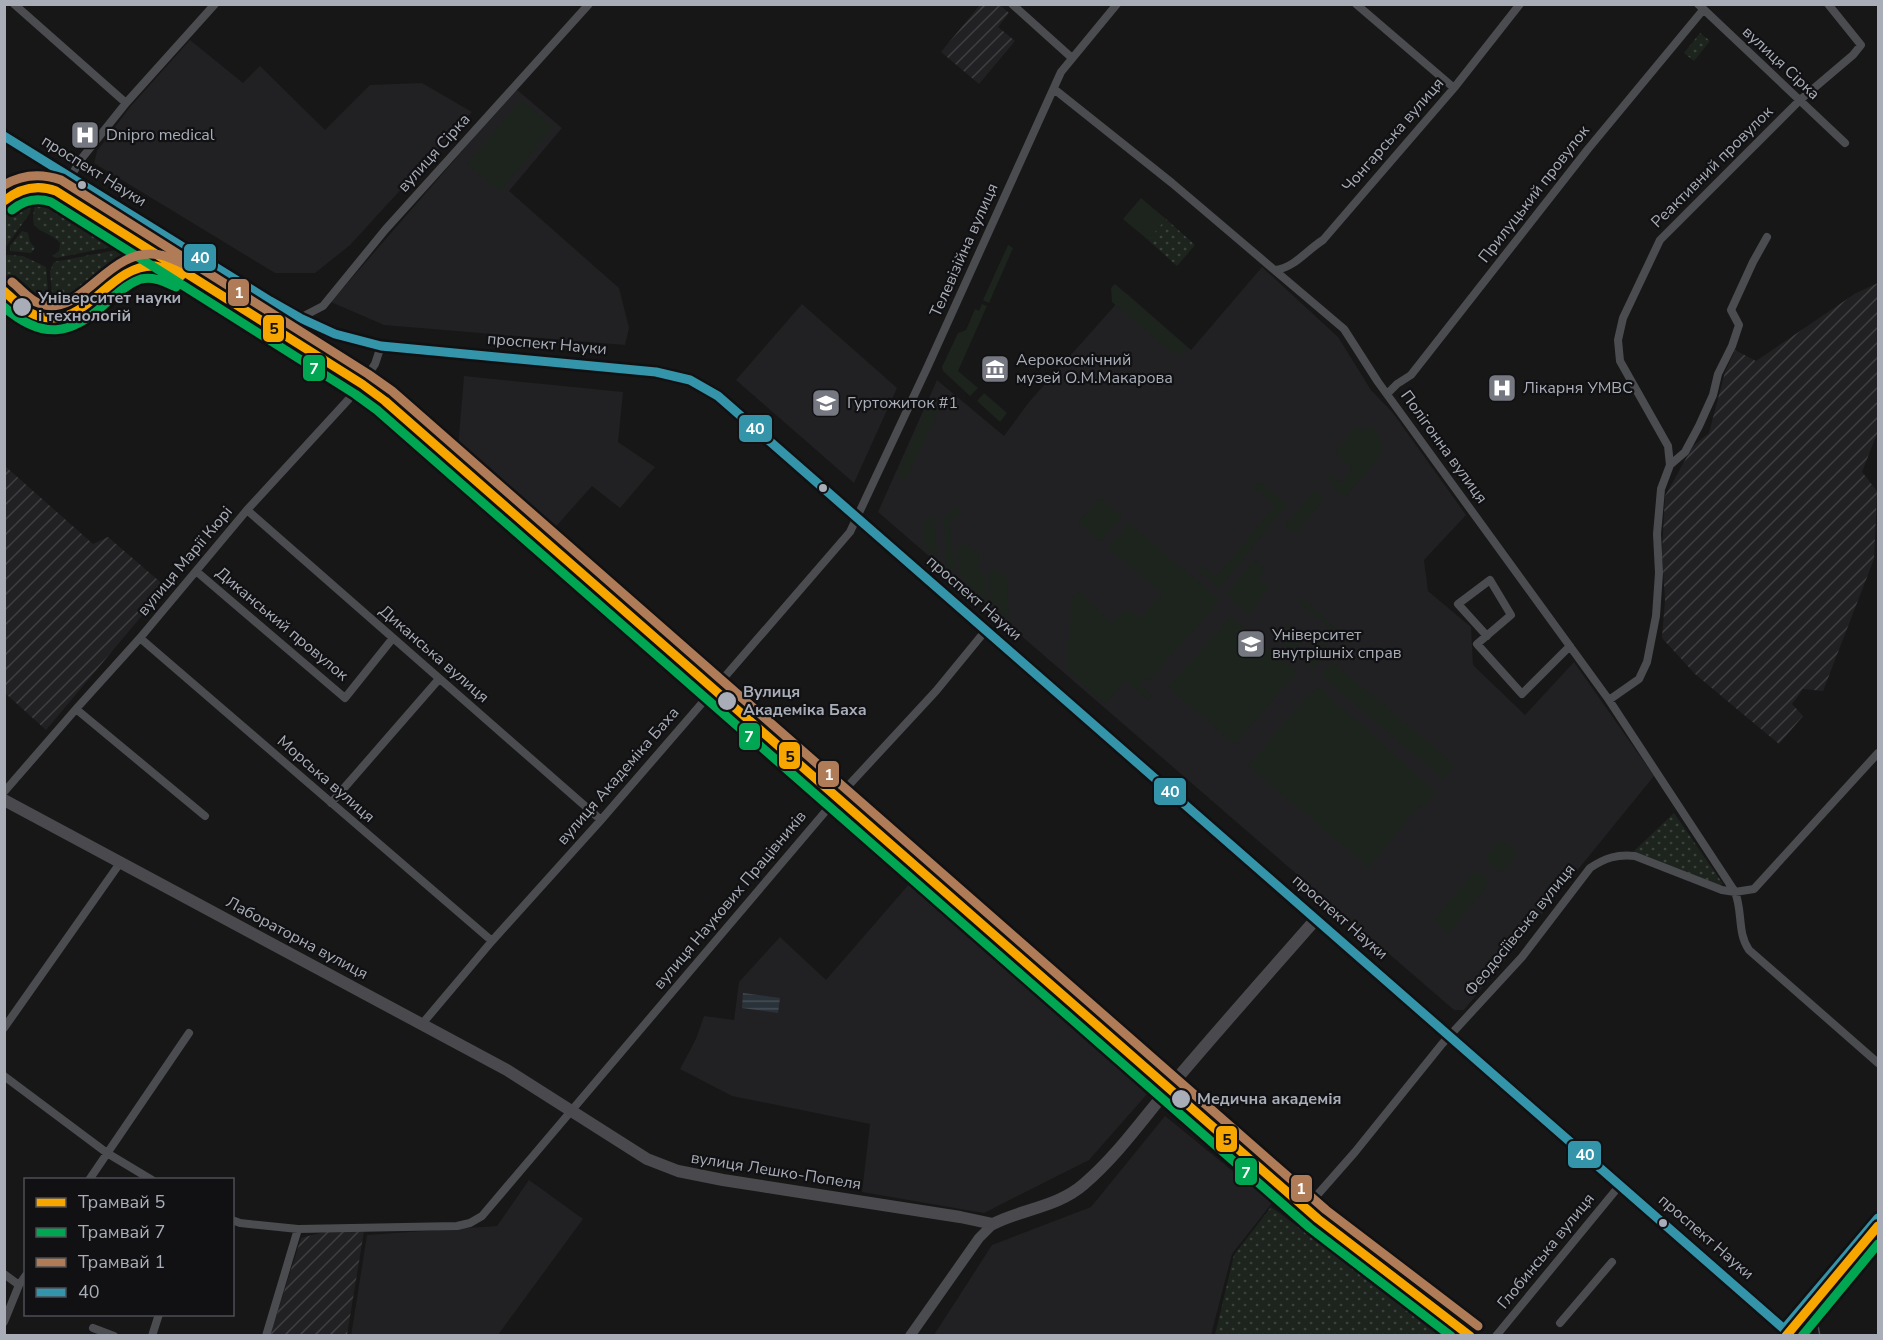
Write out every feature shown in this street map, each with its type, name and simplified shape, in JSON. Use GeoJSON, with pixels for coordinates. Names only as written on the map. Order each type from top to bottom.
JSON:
{"type":"FeatureCollection","features":[{"type":"Feature","properties":{"kind":"main road","name":"проспект Науки"},"geometry":{"type":"LineString","coordinates":[[4,135],[300,318],[335,334],[381,346],[656,372],[683,378],[703,386],[986,630],[1786,1333]]}},
{"type":"Feature","properties":{"kind":"main road","name":"Лабораторна вулиця"},"geometry":{"type":"LineString","coordinates":[[4,800],[507,1070],[571,1111]]}},
{"type":"Feature","properties":{"kind":"main road"},"geometry":{"type":"LineString","coordinates":[[993,1224],[1004,1218],[1050,1204],[1084,1185],[1125,1141],[1316,919]]}},
{"type":"Feature","properties":{"kind":"main road","name":"вулиця Лешко-Попеля"},"geometry":{"type":"LineString","coordinates":[[571,1111],[647,1159],[678,1171],[993,1224]]}},
{"type":"Feature","properties":{"kind":"main road"},"geometry":{"type":"LineString","coordinates":[[1786,1333],[1878,1218]]}},
{"type":"Feature","properties":{"kind":"main road"},"geometry":{"type":"LineString","coordinates":[[1798,1335],[1878,1242]]}},
{"type":"Feature","properties":{"kind":"street"},"geometry":{"type":"LineString","coordinates":[[14,4],[126,103]]}},
{"type":"Feature","properties":{"kind":"street"},"geometry":{"type":"LineString","coordinates":[[71,176],[82,158],[126,103],[215,4]]}},
{"type":"Feature","properties":{"kind":"street","name":"вулиця Сірка"},"geometry":{"type":"LineString","coordinates":[[300,318],[323,306],[385,230],[589,4]]}},
{"type":"Feature","properties":{"kind":"street"},"geometry":{"type":"LineString","coordinates":[[1012,4],[1072,58]]}},
{"type":"Feature","properties":{"kind":"street","name":"Телевізійна вулиця"},"geometry":{"type":"LineString","coordinates":[[857,518],[1061,72],[1117,4]]}},
{"type":"Feature","properties":{"kind":"street"},"geometry":{"type":"LineString","coordinates":[[1356,4],[1454,88]]}},
{"type":"Feature","properties":{"kind":"street","name":"Чонгарська вулиця"},"geometry":{"type":"LineString","coordinates":[[1276,270],[1285,269],[1308,249],[1323,240],[1454,88],[1520,4]]}},
{"type":"Feature","properties":{"kind":"street","name":"Реактивний провулок"},"geometry":{"type":"LineString","coordinates":[[1670,465],[1668,446],[1620,361],[1618,340],[1623,318],[1660,240],[1800,100],[1853,55],[1861,45],[1828,4]]}},
{"type":"Feature","properties":{"kind":"street","name":"вулиця Сірка"},"geometry":{"type":"LineString","coordinates":[[1700,7],[1845,143]]}},
{"type":"Feature","properties":{"kind":"street","name":"Прилуцький провулок"},"geometry":{"type":"LineString","coordinates":[[1387,394],[1411,375],[1700,7]]}},
{"type":"Feature","properties":{"kind":"street","name":"Полігонна вулиця"},"geometry":{"type":"LineString","coordinates":[[1054,89],[1172,183],[1344,329],[1387,394],[1610,700],[1735,892]]}},
{"type":"Feature","properties":{"kind":"street"},"geometry":{"type":"LineString","coordinates":[[1610,700],[1639,679],[1647,662],[1656,616],[1659,573],[1657,534],[1661,489],[1670,465],[1685,452],[1713,394],[1718,374],[1732,346],[1739,325],[1731,310],[1767,237]]}},
{"type":"Feature","properties":{"kind":"street","name":"вулиця Марії Кюрі"},"geometry":{"type":"LineString","coordinates":[[4,792],[140,638],[247,510],[360,386],[375,364],[381,346]]}},
{"type":"Feature","properties":{"kind":"street"},"geometry":{"type":"LineString","coordinates":[[360,386],[397,415],[1304,1210],[1347,1246],[1467,1335]]}},
{"type":"Feature","properties":{"kind":"street","name":"Диканська вулиця"},"geometry":{"type":"LineString","coordinates":[[247,510],[601,820]]}},
{"type":"Feature","properties":{"kind":"street","name":"вулиця Академіка Баха"},"geometry":{"type":"LineString","coordinates":[[422,1024],[492,941],[601,820],[842,543],[857,518]]}},
{"type":"Feature","properties":{"kind":"street","name":"Диканський провулок"},"geometry":{"type":"LineString","coordinates":[[196,571],[345,698],[393,638]]}},
{"type":"Feature","properties":{"kind":"street"},"geometry":{"type":"LineString","coordinates":[[1487,636],[1458,604],[1490,580],[1511,615],[1487,636],[1477,644],[1522,694],[1570,646]]}},
{"type":"Feature","properties":{"kind":"street","name":"вулиця Наукових Працівників"},"geometry":{"type":"LineString","coordinates":[[571,1111],[836,799],[936,691],[986,630]]}},
{"type":"Feature","properties":{"kind":"street","name":"Морська вулиця"},"geometry":{"type":"LineString","coordinates":[[140,638],[492,941]]}},
{"type":"Feature","properties":{"kind":"street"},"geometry":{"type":"LineString","coordinates":[[331,803],[439,679]]}},
{"type":"Feature","properties":{"kind":"street"},"geometry":{"type":"LineString","coordinates":[[76,709],[205,816]]}},
{"type":"Feature","properties":{"kind":"street"},"geometry":{"type":"LineString","coordinates":[[1878,753],[1820,820],[1754,890],[1735,892],[1739,903],[1743,941],[1749,950],[1878,1063]]}},
{"type":"Feature","properties":{"kind":"street","name":"Феодосіївська вулиця"},"geometry":{"type":"LineString","coordinates":[[1304,1210],[1450,1036],[1522,957],[1590,868],[1603,860],[1621,854],[1635,856],[1716,888],[1735,892]]}},
{"type":"Feature","properties":{"kind":"street"},"geometry":{"type":"LineString","coordinates":[[4,1028],[120,863]]}},
{"type":"Feature","properties":{"kind":"street"},"geometry":{"type":"LineString","coordinates":[[90,1178],[189,1033]]}},
{"type":"Feature","properties":{"kind":"street"},"geometry":{"type":"LineString","coordinates":[[4,1076],[106,1153],[150,1178]]}},
{"type":"Feature","properties":{"kind":"street"},"geometry":{"type":"LineString","coordinates":[[234,1221],[298,1229],[457,1226],[470,1222],[486,1211],[571,1111]]}},
{"type":"Feature","properties":{"kind":"street","name":"Глобинська вулиця"},"geometry":{"type":"LineString","coordinates":[[1496,1335],[1620,1185]]}},
{"type":"Feature","properties":{"kind":"street"},"geometry":{"type":"LineString","coordinates":[[910,1335],[979,1238],[993,1224]]}},
{"type":"Feature","properties":{"kind":"street"},"geometry":{"type":"LineString","coordinates":[[266,1335],[298,1229]]}},
{"type":"Feature","properties":{"kind":"street"},"geometry":{"type":"LineString","coordinates":[[1560,1323],[1612,1262]]}},
{"type":"Feature","properties":{"kind":"street"},"geometry":{"type":"LineString","coordinates":[[4,1274],[19,1285]]}},
{"type":"Feature","properties":{"kind":"street"},"geometry":{"type":"LineString","coordinates":[[4,1322],[24,1278]]}},
{"type":"Feature","properties":{"kind":"street"},"geometry":{"type":"LineString","coordinates":[[152,1335],[158,1316]]}},
{"type":"Feature","properties":{"kind":"street"},"geometry":{"type":"LineString","coordinates":[[93,1328],[114,1335]]}},
{"type":"Feature","properties":{"kind":"shaded area"},"geometry":{"type":"Polygon","coordinates":[[[980,5],[1000,5],[1009,13],[998,27],[1015,41],[979,84],[941,52],[980,5]]]}},
{"type":"Feature","properties":{"kind":"shaded area"},"geometry":{"type":"Polygon","coordinates":[[[1700,33],[1710,41],[1694,61],[1684,53],[1700,33]]]}},
{"type":"Feature","properties":{"kind":"shaded area"},"geometry":{"type":"Polygon","coordinates":[[[190,40],[243,83],[260,66],[325,130],[370,85],[422,83],[472,112],[350,245],[315,273],[275,273],[94,163],[97,151],[130,107],[190,40]]]}},
{"type":"Feature","properties":{"kind":"shaded area"},"geometry":{"type":"Polygon","coordinates":[[[516,89],[562,128],[509,191],[619,288],[629,328],[625,345],[384,325],[331,302],[516,89]]]}},
{"type":"Feature","properties":{"kind":"shaded area"},"geometry":{"type":"Polygon","coordinates":[[[521,100],[553,127],[500,191],[467,164],[521,100]]]}},
{"type":"Feature","properties":{"kind":"shaded area"},"geometry":{"type":"Polygon","coordinates":[[[27,191],[33,196],[30,213],[5,248],[5,204],[27,191]]]}},
{"type":"Feature","properties":{"kind":"shaded area"},"geometry":{"type":"Polygon","coordinates":[[[38,191],[43,191],[48,200],[116,246],[56,258],[52,256],[59,251],[60,243],[34,223],[33,214],[38,191]]]}},
{"type":"Feature","properties":{"kind":"shaded area"},"geometry":{"type":"Polygon","coordinates":[[[48,191],[157,260],[156,262],[150,262],[99,231],[52,198],[48,191]]]}},
{"type":"Feature","properties":{"kind":"shaded area"},"geometry":{"type":"Polygon","coordinates":[[[1141,198],[1166,219],[1148,240],[1123,219],[1141,198]]]}},
{"type":"Feature","properties":{"kind":"shaded area"},"geometry":{"type":"Polygon","coordinates":[[[1166,219],[1195,245],[1177,266],[1148,240],[1166,219]]]}},
{"type":"Feature","properties":{"kind":"shaded area"},"geometry":{"type":"Polygon","coordinates":[[[22,231],[28,233],[30,242],[35,248],[31,253],[10,251],[10,246],[22,231]]]}},
{"type":"Feature","properties":{"kind":"shaded area"},"geometry":{"type":"Polygon","coordinates":[[[1008,245],[1013,248],[989,303],[983,300],[1008,245]]]}},
{"type":"Feature","properties":{"kind":"shaded area"},"geometry":{"type":"Polygon","coordinates":[[[121,249],[147,264],[135,266],[117,274],[81,300],[71,303],[53,303],[50,271],[54,262],[121,249]]]}},
{"type":"Feature","properties":{"kind":"shaded area"},"geometry":{"type":"Polygon","coordinates":[[[5,256],[23,256],[46,267],[49,303],[34,298],[20,288],[22,285],[9,274],[5,275],[5,256]]]}},
{"type":"Feature","properties":{"kind":"shaded area","name":"Університет внутрішніх справ"},"geometry":{"type":"Polygon","coordinates":[[[1262,267],[1338,337],[1371,390],[1393,413],[1466,515],[1424,560],[1428,591],[1471,627],[1473,665],[1525,715],[1574,662],[1654,776],[1464,1010],[1454,1010],[878,512],[937,380],[1004,436],[1029,402],[1126,293],[1191,350],[1262,267]]]}},
{"type":"Feature","properties":{"kind":"shaded area"},"geometry":{"type":"Polygon","coordinates":[[[1878,283],[1878,431],[1862,472],[1877,491],[1874,559],[1823,691],[1803,689],[1792,704],[1803,716],[1779,744],[1695,674],[1662,638],[1665,600],[1662,553],[1665,496],[1693,446],[1709,433],[1725,372],[1735,350],[1756,361],[1856,293],[1878,283]]]}},
{"type":"Feature","properties":{"kind":"shaded area"},"geometry":{"type":"Polygon","coordinates":[[[1115,284],[1186,346],[1185,353],[1173,353],[1112,302],[1111,288],[1115,284]]]}},
{"type":"Feature","properties":{"kind":"shaded area","name":"Гуртожиток #1"},"geometry":{"type":"Polygon","coordinates":[[[802,304],[897,388],[854,483],[736,380],[802,304]]]}},
{"type":"Feature","properties":{"kind":"shaded area"},"geometry":{"type":"Polygon","coordinates":[[[982,304],[987,306],[958,371],[978,388],[970,396],[943,371],[942,367],[958,333],[966,330],[975,309],[979,311],[982,304]]]}},
{"type":"Feature","properties":{"kind":"shaded area"},"geometry":{"type":"Polygon","coordinates":[[[464,376],[623,392],[618,442],[655,467],[620,508],[592,486],[551,532],[458,448],[464,376]]]}},
{"type":"Feature","properties":{"kind":"shaded area"},"geometry":{"type":"Polygon","coordinates":[[[984,393],[1007,413],[1000,422],[977,401],[984,393]]]}},
{"type":"Feature","properties":{"kind":"shaded area"},"geometry":{"type":"Polygon","coordinates":[[[937,400],[942,402],[906,480],[897,473],[930,403],[937,400]]]}},
{"type":"Feature","properties":{"kind":"shaded area"},"geometry":{"type":"Polygon","coordinates":[[[1357,425],[1362,431],[1373,427],[1381,441],[1381,452],[1345,497],[1340,495],[1329,481],[1330,474],[1341,483],[1352,469],[1336,452],[1357,425]]]}},
{"type":"Feature","properties":{"kind":"shaded area"},"geometry":{"type":"Polygon","coordinates":[[[5,466],[93,544],[108,537],[166,587],[46,730],[5,693],[5,466]]]}},
{"type":"Feature","properties":{"kind":"shaded area"},"geometry":{"type":"Polygon","coordinates":[[[1259,481],[1287,504],[1219,589],[1197,570],[1201,566],[1216,577],[1275,506],[1254,487],[1259,481]]]}},
{"type":"Feature","properties":{"kind":"shaded area"},"geometry":{"type":"Polygon","coordinates":[[[1316,490],[1323,497],[1295,534],[1285,526],[1316,490]]]}},
{"type":"Feature","properties":{"kind":"shaded area"},"geometry":{"type":"Polygon","coordinates":[[[1100,498],[1122,517],[1101,542],[1078,523],[1100,498]]]}},
{"type":"Feature","properties":{"kind":"shaded area"},"geometry":{"type":"Polygon","coordinates":[[[957,507],[963,514],[950,519],[956,573],[946,565],[944,515],[957,507]]]}},
{"type":"Feature","properties":{"kind":"shaded area"},"geometry":{"type":"Polygon","coordinates":[[[934,516],[937,558],[925,547],[924,522],[928,517],[934,516]]]}},
{"type":"Feature","properties":{"kind":"shaded area"},"geometry":{"type":"Polygon","coordinates":[[[1129,523],[1216,597],[1217,602],[1149,680],[1144,678],[1139,684],[1152,696],[1149,700],[1125,681],[1105,704],[1067,670],[1071,600],[1078,592],[1112,623],[1125,609],[1141,617],[1162,593],[1108,548],[1129,523]]]}},
{"type":"Feature","properties":{"kind":"shaded area"},"geometry":{"type":"Polygon","coordinates":[[[960,545],[967,545],[978,554],[979,573],[985,574],[987,602],[960,575],[957,548],[960,545]]]}},
{"type":"Feature","properties":{"kind":"shaded area"},"geometry":{"type":"Polygon","coordinates":[[[1254,560],[1265,569],[1259,578],[1270,588],[1249,613],[1228,594],[1254,560]]]}},
{"type":"Feature","properties":{"kind":"shaded area"},"geometry":{"type":"Polygon","coordinates":[[[991,570],[997,570],[1007,579],[1009,619],[990,602],[988,574],[991,570]]]}},
{"type":"Feature","properties":{"kind":"shaded area"},"geometry":{"type":"Polygon","coordinates":[[[1302,597],[1337,630],[1318,653],[1323,657],[1313,669],[1304,661],[1330,629],[1298,601],[1302,597]]]}},
{"type":"Feature","properties":{"kind":"shaded area"},"geometry":{"type":"Polygon","coordinates":[[[1231,617],[1297,672],[1235,744],[1168,687],[1231,617]]]}},
{"type":"Feature","properties":{"kind":"shaded area"},"geometry":{"type":"Polygon","coordinates":[[[1288,625],[1304,640],[1293,652],[1277,637],[1288,625]]]}},
{"type":"Feature","properties":{"kind":"shaded area"},"geometry":{"type":"Polygon","coordinates":[[[1332,662],[1455,765],[1443,779],[1321,675],[1332,662]]]}},
{"type":"Feature","properties":{"kind":"shaded area"},"geometry":{"type":"Polygon","coordinates":[[[1317,688],[1321,689],[1436,792],[1424,806],[1420,805],[1369,867],[1248,766],[1300,704],[1317,688]]]}},
{"type":"Feature","properties":{"kind":"shaded area"},"geometry":{"type":"Polygon","coordinates":[[[1674,813],[1723,884],[1719,885],[1634,851],[1674,813]]]}},
{"type":"Feature","properties":{"kind":"shaded area"},"geometry":{"type":"Polygon","coordinates":[[[1498,842],[1503,842],[1517,853],[1501,872],[1485,858],[1498,842]]]}},
{"type":"Feature","properties":{"kind":"shaded area"},"geometry":{"type":"Polygon","coordinates":[[[1475,870],[1490,882],[1449,933],[1434,920],[1475,870]]]}},
{"type":"Feature","properties":{"kind":"shaded area"},"geometry":{"type":"Polygon","coordinates":[[[910,883],[1148,1093],[1089,1160],[984,1213],[862,1192],[870,1124],[732,1096],[680,1069],[696,1039],[704,1016],[734,1020],[739,982],[780,937],[826,980],[910,883]]]}},
{"type":"Feature","properties":{"kind":"shaded area"},"geometry":{"type":"Polygon","coordinates":[[[743,993],[780,998],[778,1013],[742,1008],[743,993]]]}},
{"type":"Feature","properties":{"kind":"shaded area"},"geometry":{"type":"Polygon","coordinates":[[[1165,1116],[1272,1203],[1232,1254],[1211,1335],[934,1335],[992,1245],[1091,1207],[1165,1116]]]}},
{"type":"Feature","properties":{"kind":"shaded area"},"geometry":{"type":"Polygon","coordinates":[[[529,1180],[583,1219],[498,1335],[351,1336],[367,1235],[497,1226],[529,1180]]]}},
{"type":"Feature","properties":{"kind":"shaded area"},"geometry":{"type":"Polygon","coordinates":[[[1271,1207],[1443,1335],[1215,1335],[1234,1255],[1271,1207]]]}},
{"type":"Feature","properties":{"kind":"shaded area"},"geometry":{"type":"Polygon","coordinates":[[[332,1230],[364,1231],[347,1335],[270,1336],[301,1238],[332,1230]]]}},
{"type":"Feature","properties":{"kind":"tram line","name":"1"},"geometry":{"type":"LineString","coordinates":[[4,185],[32,176],[46,176],[61,180],[392,391],[1326,1210],[1478,1326]]}},
{"type":"Feature","properties":{"kind":"tram line","name":"5"},"geometry":{"type":"LineString","coordinates":[[4,201],[29,188],[56,191],[362,384],[385,401],[1318,1219],[1470,1336]]}},
{"type":"Feature","properties":{"kind":"tram line","name":"7"},"geometry":{"type":"LineString","coordinates":[[12,210],[30,200],[51,202],[377,410],[1310,1228],[1451,1336]]}},
{"type":"Feature","properties":{"kind":"tram line","name":"1"},"geometry":{"type":"LineString","coordinates":[[12,282],[29,298],[41,304],[56,306],[70,301],[125,260],[142,255],[160,255],[186,265]]}},
{"type":"Feature","properties":{"kind":"tram line","name":"5"},"geometry":{"type":"LineString","coordinates":[[4,291],[29,312],[38,316],[55,318],[70,314],[84,306],[124,275],[138,268],[155,266],[181,276]]}},
{"type":"Feature","properties":{"kind":"tram line"},"geometry":{"type":"LineString","coordinates":[[4,277],[26,294],[49,304],[74,305],[87,301],[100,293]]}},
{"type":"Feature","properties":{"kind":"tram line","name":"7"},"geometry":{"type":"LineString","coordinates":[[4,307],[31,325],[56,330],[81,322],[127,286],[141,279],[164,281],[176,287]]}},
{"type":"Feature","properties":{"kind":"tram line","name":"5"},"geometry":{"type":"LineString","coordinates":[[1786,1336],[1878,1226]]}},
{"type":"Feature","properties":{"kind":"tram line","name":"7"},"geometry":{"type":"LineString","coordinates":[[1802,1336],[1878,1244]]}},
{"type":"Feature","properties":{"kind":"tram line"},"geometry":{"type":"LineString","coordinates":[[1820,1336],[1816,1316],[1824,1298]]}},
{"type":"Feature","properties":{"kind":"transit line","name":"40"},"geometry":{"type":"LineString","coordinates":[[4,136],[270,301],[335,334],[381,346],[656,372],[690,380],[718,396],[1792,1336]]}},
{"type":"Feature","properties":{"kind":"transit line","name":"40"},"geometry":{"type":"LineString","coordinates":[[1785,1328],[1878,1218]]}},
{"type":"Feature","properties":{"kind":"place","name":"Dnipro medical"},"geometry":{"type":"Point","coordinates":[85,135]}},
{"type":"Feature","properties":{"kind":"place","name":"Університет науки і технологій"},"geometry":{"type":"Point","coordinates":[22,307]}},
{"type":"Feature","properties":{"kind":"place","name":"Аерокосмічний музей О.М.Макарова"},"geometry":{"type":"Point","coordinates":[995,369]}},
{"type":"Feature","properties":{"kind":"place","name":"Лікарня УМВС"},"geometry":{"type":"Point","coordinates":[1502,388]}},
{"type":"Feature","properties":{"kind":"place","name":"Гуртожиток #1"},"geometry":{"type":"Point","coordinates":[826,403]}},
{"type":"Feature","properties":{"kind":"place","name":"Університет внутрішніх справ"},"geometry":{"type":"Point","coordinates":[1251,644]}},
{"type":"Feature","properties":{"kind":"place","name":"Вулиця Академіка Баха"},"geometry":{"type":"Point","coordinates":[727,701]}},
{"type":"Feature","properties":{"kind":"place","name":"Медична академія"},"geometry":{"type":"Point","coordinates":[1181,1099]}}]}
